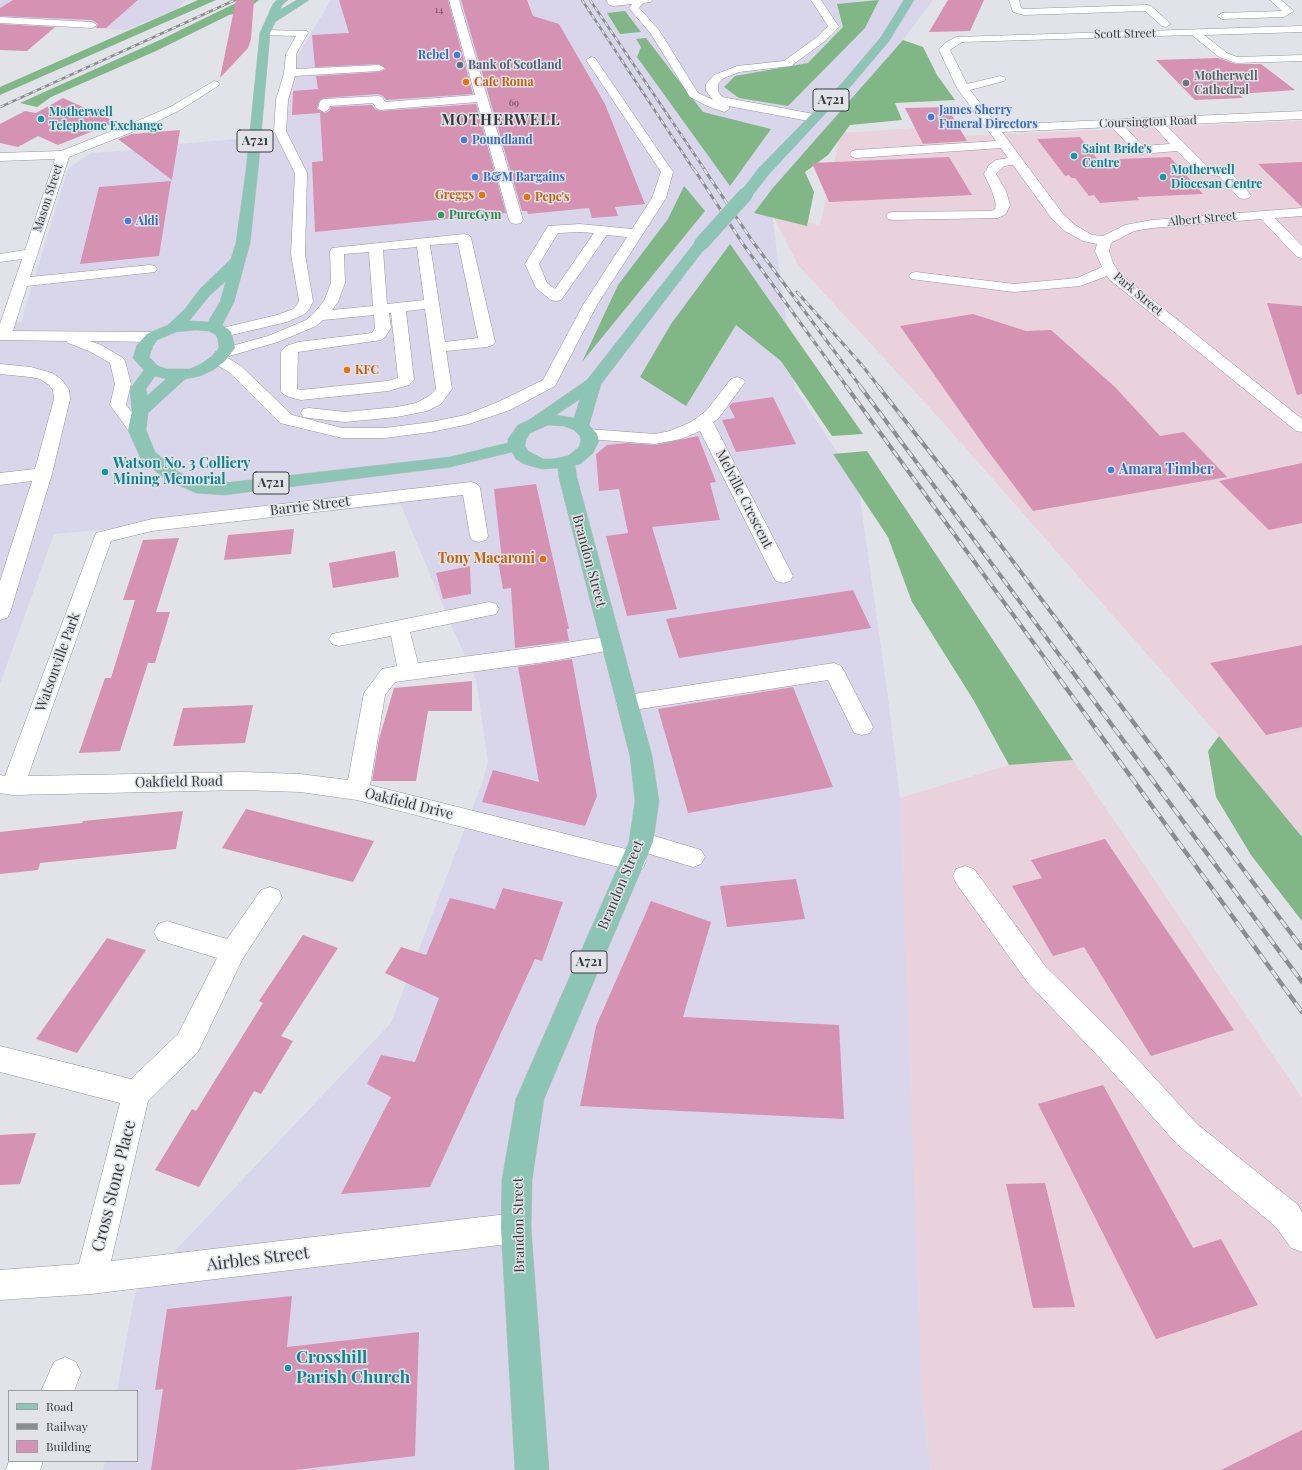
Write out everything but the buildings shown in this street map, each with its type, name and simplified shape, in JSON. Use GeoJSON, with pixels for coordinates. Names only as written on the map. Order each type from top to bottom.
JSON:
{"type":"FeatureCollection","features":[{"type":"Feature","properties":{"kind":"main road","name":"A721"},"geometry":{"type":"LineString","coordinates":[[218,329],[243,243],[266,28],[278,4],[284,0]]}},
{"type":"Feature","properties":{"kind":"main road"},"geometry":{"type":"LineString","coordinates":[[266,28],[304,0]]}},
{"type":"Feature","properties":{"kind":"main road","name":"A721"},"geometry":{"type":"LineString","coordinates":[[593,383],[584,430],[590,441],[587,449],[578,457],[566,462],[553,464],[542,464],[530,460],[522,455],[516,446],[517,439],[524,429],[593,383],[701,244],[746,194],[764,171],[812,121],[885,39],[909,0]]}},
{"type":"Feature","properties":{"kind":"main road"},"geometry":{"type":"LineString","coordinates":[[173,328],[190,312],[205,292],[239,260]]}},
{"type":"Feature","properties":{"kind":"main road"},"geometry":{"type":"LineString","coordinates":[[196,324],[218,329],[227,348],[207,367],[180,375],[165,374],[152,369],[141,358],[145,345],[152,337],[173,328],[196,324]]}},
{"type":"Feature","properties":{"kind":"main road"},"geometry":{"type":"LineString","coordinates":[[137,430],[140,411],[138,389],[152,369]]}},
{"type":"Feature","properties":{"kind":"main road"},"geometry":{"type":"LineString","coordinates":[[140,411],[180,375]]}},
{"type":"Feature","properties":{"kind":"main road"},"geometry":{"type":"LineString","coordinates":[[533,424],[547,420],[559,420],[584,430]]}},
{"type":"Feature","properties":{"kind":"main road","name":"A721"},"geometry":{"type":"LineString","coordinates":[[137,430],[147,455],[171,475],[196,487],[224,489],[450,462],[516,446]]}},
{"type":"Feature","properties":{"kind":"main road","name":"Brandon Street"},"geometry":{"type":"LineString","coordinates":[[532,1470],[516,1228],[517,1180],[530,1099],[637,851],[647,801],[641,756],[610,643],[568,478],[566,462]]}},
{"type":"Feature","properties":{"kind":"street"},"geometry":{"type":"LineString","coordinates":[[454,0],[516,220]]}},
{"type":"Feature","properties":{"kind":"street"},"geometry":{"type":"LineString","coordinates":[[611,0],[613,3],[643,1]]}},
{"type":"Feature","properties":{"kind":"street"},"geometry":{"type":"LineString","coordinates":[[812,121],[718,99],[712,91],[712,84],[718,77],[737,70],[787,64],[821,39],[834,27],[816,0]]}},
{"type":"Feature","properties":{"kind":"street"},"geometry":{"type":"LineString","coordinates":[[1014,0],[1013,1],[1017,10],[1024,12],[1149,9],[1170,22],[1178,33]]}},
{"type":"Feature","properties":{"kind":"street"},"geometry":{"type":"LineString","coordinates":[[1213,17],[1284,14],[1289,11],[1276,0]]}},
{"type":"Feature","properties":{"kind":"street"},"geometry":{"type":"LineString","coordinates":[[643,1],[634,8],[655,32],[694,95],[711,104],[726,108],[812,121]]}},
{"type":"Feature","properties":{"kind":"street"},"geometry":{"type":"LineString","coordinates":[[1117,9],[1131,23]]}},
{"type":"Feature","properties":{"kind":"street"},"geometry":{"type":"LineString","coordinates":[[0,20],[92,25]]}},
{"type":"Feature","properties":{"kind":"street"},"geometry":{"type":"LineString","coordinates":[[218,329],[282,319],[298,312],[304,307],[306,301],[298,254],[301,173],[280,131],[282,100],[290,73],[291,54],[304,33],[266,28]]}},
{"type":"Feature","properties":{"kind":"street","name":"Scott Street"},"geometry":{"type":"LineString","coordinates":[[963,88],[944,50],[949,45],[960,40],[1042,36],[1302,29]]}},
{"type":"Feature","properties":{"kind":"street"},"geometry":{"type":"LineString","coordinates":[[1194,32],[1223,55],[1236,60],[1302,58]]}},
{"type":"Feature","properties":{"kind":"street"},"geometry":{"type":"LineString","coordinates":[[1042,36],[1049,45]]}},
{"type":"Feature","properties":{"kind":"street"},"geometry":{"type":"LineString","coordinates":[[437,347],[487,342],[464,238],[337,251],[338,283],[331,302],[319,316],[311,323],[220,356],[286,418],[342,433],[385,433],[431,427],[469,419],[504,406],[549,383],[590,305],[659,198],[667,172],[591,60]]}},
{"type":"Feature","properties":{"kind":"street"},"geometry":{"type":"LineString","coordinates":[[290,73],[379,68]]}},
{"type":"Feature","properties":{"kind":"street"},"geometry":{"type":"LineString","coordinates":[[1000,79],[963,88],[1058,217],[1070,228],[1088,238],[1105,241]]}},
{"type":"Feature","properties":{"kind":"street","name":"Mason Street"},"geometry":{"type":"LineString","coordinates":[[2,335],[22,282],[63,155],[146,122],[176,108],[214,84]]}},
{"type":"Feature","properties":{"kind":"street"},"geometry":{"type":"LineString","coordinates":[[324,108],[324,103],[378,99],[380,106],[482,98]]}},
{"type":"Feature","properties":{"kind":"street","name":"Coursington Road"},"geometry":{"type":"LineString","coordinates":[[994,129],[1302,115]]}},
{"type":"Feature","properties":{"kind":"street"},"geometry":{"type":"LineString","coordinates":[[1157,122],[1204,170],[1223,174],[1244,195]]}},
{"type":"Feature","properties":{"kind":"street"},"geometry":{"type":"LineString","coordinates":[[1115,123],[1140,150],[1180,147]]}},
{"type":"Feature","properties":{"kind":"street"},"geometry":{"type":"LineString","coordinates":[[856,154],[1005,144]]}},
{"type":"Feature","properties":{"kind":"street"},"geometry":{"type":"LineString","coordinates":[[0,157],[63,155]]}},
{"type":"Feature","properties":{"kind":"street"},"geometry":{"type":"LineString","coordinates":[[893,216],[993,215],[1002,211],[1003,205],[999,191],[990,174],[1000,163],[1017,160]]}},
{"type":"Feature","properties":{"kind":"street","name":"Albert Street"},"geometry":{"type":"LineString","coordinates":[[1105,241],[1130,228],[1152,224],[1302,212]]}},
{"type":"Feature","properties":{"kind":"street"},"geometry":{"type":"LineString","coordinates":[[1263,214],[1302,254]]}},
{"type":"Feature","properties":{"kind":"street"},"geometry":{"type":"LineString","coordinates":[[603,230],[556,297],[541,285],[532,264],[553,229],[580,228],[603,230],[636,234]]}},
{"type":"Feature","properties":{"kind":"street","name":"Park Street"},"geometry":{"type":"LineString","coordinates":[[1105,241],[1102,250],[1106,263],[1116,277],[1302,427]]}},
{"type":"Feature","properties":{"kind":"street"},"geometry":{"type":"LineString","coordinates":[[307,413],[345,416],[377,415],[397,412],[421,407],[436,400],[444,389],[423,242]]}},
{"type":"Feature","properties":{"kind":"street"},"geometry":{"type":"LineString","coordinates":[[376,247],[379,298],[383,328],[380,334],[376,336],[298,347],[289,352],[289,391],[301,395],[399,384],[406,380],[398,307]]}},
{"type":"Feature","properties":{"kind":"street"},"geometry":{"type":"LineString","coordinates":[[0,258],[30,254]]}},
{"type":"Feature","properties":{"kind":"street"},"geometry":{"type":"LineString","coordinates":[[22,282],[150,269]]}},
{"type":"Feature","properties":{"kind":"street"},"geometry":{"type":"LineString","coordinates":[[916,276],[1014,288],[1080,282],[1110,269]]}},
{"type":"Feature","properties":{"kind":"street"},"geometry":{"type":"LineString","coordinates":[[319,316],[431,304]]}},
{"type":"Feature","properties":{"kind":"street"},"geometry":{"type":"LineString","coordinates":[[2,335],[152,337]]}},
{"type":"Feature","properties":{"kind":"street"},"geometry":{"type":"LineString","coordinates":[[60,335],[95,348],[117,361],[123,384],[118,405],[137,430]]}},
{"type":"Feature","properties":{"kind":"street"},"geometry":{"type":"LineString","coordinates":[[0,370],[31,372],[46,376],[55,382],[61,390],[62,399],[43,474],[0,613]]}},
{"type":"Feature","properties":{"kind":"street"},"geometry":{"type":"LineString","coordinates":[[584,430],[654,439],[675,435],[697,426],[712,415],[737,382]]}},
{"type":"Feature","properties":{"kind":"street"},"geometry":{"type":"LineString","coordinates":[[286,418],[316,410],[355,407],[391,401],[405,397],[410,392]]}},
{"type":"Feature","properties":{"kind":"street","name":"Melville Crescent"},"geometry":{"type":"LineString","coordinates":[[704,421],[783,576]]}},
{"type":"Feature","properties":{"kind":"street"},"geometry":{"type":"LineString","coordinates":[[0,479],[43,474]]}},
{"type":"Feature","properties":{"kind":"street","name":"Barrie Street"},"geometry":{"type":"LineString","coordinates":[[104,537],[152,525],[471,488],[479,536]]}},
{"type":"Feature","properties":{"kind":"street","name":"Watsonville Park"},"geometry":{"type":"LineString","coordinates":[[7,785],[104,537]]}},
{"type":"Feature","properties":{"kind":"street"},"geometry":{"type":"LineString","coordinates":[[339,639],[489,609]]}},
{"type":"Feature","properties":{"kind":"street"},"geometry":{"type":"LineString","coordinates":[[399,627],[409,672]]}},
{"type":"Feature","properties":{"kind":"street","name":"Oakfield Drive"},"geometry":{"type":"LineString","coordinates":[[610,643],[552,653],[389,675],[375,693],[357,791],[637,851],[693,857]]}},
{"type":"Feature","properties":{"kind":"street"},"geometry":{"type":"LineString","coordinates":[[627,703],[834,671],[862,727]]}},
{"type":"Feature","properties":{"kind":"street","name":"Oakfield Road"},"geometry":{"type":"LineString","coordinates":[[7,785],[243,781],[300,783],[357,791]]}},
{"type":"Feature","properties":{"kind":"street"},"geometry":{"type":"LineString","coordinates":[[966,876],[1037,975],[1109,1048],[1187,1134],[1287,1216],[1302,1238]]}},
{"type":"Feature","properties":{"kind":"street"},"geometry":{"type":"LineString","coordinates":[[0,1059],[136,1094],[188,1044],[233,952],[270,898]]}},
{"type":"Feature","properties":{"kind":"street"},"geometry":{"type":"LineString","coordinates":[[166,932],[233,952]]}},
{"type":"Feature","properties":{"kind":"street","name":"Cross Stone Place"},"geometry":{"type":"LineString","coordinates":[[91,1279],[136,1094]]}},
{"type":"Feature","properties":{"kind":"street","name":"Airbles Street"},"geometry":{"type":"LineString","coordinates":[[0,1286],[91,1279],[516,1228]]}},
{"type":"Feature","properties":{"kind":"shaded area"},"geometry":{"type":"Polygon","coordinates":[[[1,0],[186,0],[177,9],[126,30],[0,22],[1,0]]]}},
{"type":"Feature","properties":{"kind":"shaded area"},"geometry":{"type":"Polygon","coordinates":[[[331,0],[933,0],[772,214],[795,388],[858,484],[888,697],[920,967],[922,1397],[931,1470],[103,1470],[105,1462],[138,1462],[138,1390],[117,1390],[135,1293],[391,1023],[482,783],[488,762],[476,680],[401,505],[54,534],[0,684],[0,324],[21,322],[68,169],[91,153],[166,148],[167,145],[282,135],[287,73],[331,0]]]}},
{"type":"Feature","properties":{"kind":"shaded area"},"geometry":{"type":"Polygon","coordinates":[[[1302,121],[1302,837],[1219,736],[940,419],[798,265],[772,214],[820,225],[841,133],[930,127],[939,137],[1302,121]]]}},
{"type":"Feature","properties":{"kind":"shaded area"},"geometry":{"type":"Polygon","coordinates":[[[1073,760],[1302,1098],[1302,1470],[931,1470],[922,1397],[900,798],[1009,765],[1073,760]]]}},
{"type":"Feature","properties":{"kind":"green space"},"geometry":{"type":"Polygon","coordinates":[[[198,0],[216,0],[0,95],[0,87],[198,0]]]}},
{"type":"Feature","properties":{"kind":"green space"},"geometry":{"type":"Polygon","coordinates":[[[242,0],[259,0],[245,11],[229,15],[156,51],[51,97],[37,107],[20,103],[162,39],[242,0]]]}},
{"type":"Feature","properties":{"kind":"green space"},"geometry":{"type":"Polygon","coordinates":[[[879,0],[865,28],[788,106],[739,98],[724,87],[735,76],[808,63],[843,27],[837,4],[879,0]]]}},
{"type":"Feature","properties":{"kind":"green space"},"geometry":{"type":"Polygon","coordinates":[[[625,11],[641,32],[620,34],[607,13],[625,11]]]}},
{"type":"Feature","properties":{"kind":"green space"},"geometry":{"type":"Polygon","coordinates":[[[646,38],[703,112],[771,129],[730,186],[637,57],[641,47],[636,39],[646,38]]]}},
{"type":"Feature","properties":{"kind":"green space"},"geometry":{"type":"Polygon","coordinates":[[[903,40],[923,47],[937,75],[955,100],[895,103],[902,120],[850,125],[828,155],[805,172],[814,192],[807,226],[754,213],[772,189],[903,40]]]}},
{"type":"Feature","properties":{"kind":"green space"},"geometry":{"type":"Polygon","coordinates":[[[684,186],[705,211],[582,362],[618,285],[668,219],[684,186]]]}},
{"type":"Feature","properties":{"kind":"green space"},"geometry":{"type":"Polygon","coordinates":[[[730,244],[863,434],[832,436],[781,361],[736,325],[686,406],[640,377],[671,324],[730,244]]]}},
{"type":"Feature","properties":{"kind":"green space"},"geometry":{"type":"Polygon","coordinates":[[[867,451],[1073,760],[1009,765],[974,701],[912,602],[888,537],[833,454],[867,451]]]}},
{"type":"Feature","properties":{"kind":"green space"},"geometry":{"type":"Polygon","coordinates":[[[1219,736],[1302,837],[1302,921],[1251,855],[1216,797],[1208,751],[1219,736]]]}},
{"type":"Feature","properties":{"kind":"railway"},"geometry":{"type":"LineString","coordinates":[[0,107],[235,0]]}},
{"type":"Feature","properties":{"kind":"railway"},"geometry":{"type":"LineString","coordinates":[[582,0],[694,170]]}},
{"type":"Feature","properties":{"kind":"railway"},"geometry":{"type":"LineString","coordinates":[[590,0],[705,170]]}},
{"type":"Feature","properties":{"kind":"railway"},"geometry":{"type":"LineString","coordinates":[[694,169],[743,244],[847,387]]}},
{"type":"Feature","properties":{"kind":"railway"},"geometry":{"type":"LineString","coordinates":[[704,169],[753,242],[861,387]]}},
{"type":"Feature","properties":{"kind":"railway"},"geometry":{"type":"LineString","coordinates":[[797,292],[861,364],[879,387]]}},
{"type":"Feature","properties":{"kind":"railway"},"geometry":{"type":"LineString","coordinates":[[846,386],[1049,664]]}},
{"type":"Feature","properties":{"kind":"railway"},"geometry":{"type":"LineString","coordinates":[[860,386],[1066,664]]}},
{"type":"Feature","properties":{"kind":"railway"},"geometry":{"type":"LineString","coordinates":[[878,386],[957,487],[1090,664]]}},
{"type":"Feature","properties":{"kind":"railway"},"geometry":{"type":"LineString","coordinates":[[1048,663],[1302,1012]]}},
{"type":"Feature","properties":{"kind":"railway"},"geometry":{"type":"LineString","coordinates":[[1066,663],[1302,982]]}},
{"type":"Feature","properties":{"kind":"railway"},"geometry":{"type":"LineString","coordinates":[[1089,663],[1302,948]]}},
{"type":"Feature","properties":{"kind":"place","name":"Rebel"},"geometry":{"type":"Point","coordinates":[457,55]}},
{"type":"Feature","properties":{"kind":"place","name":"Bank of Scotland"},"geometry":{"type":"Point","coordinates":[460,65]}},
{"type":"Feature","properties":{"kind":"place","name":"Cafe Roma"},"geometry":{"type":"Point","coordinates":[466,82]}},
{"type":"Feature","properties":{"kind":"place","name":"Motherwell Cathedral"},"geometry":{"type":"Point","coordinates":[1186,83]}},
{"type":"Feature","properties":{"kind":"place","name":"James Sherry Funeral Directors"},"geometry":{"type":"Point","coordinates":[931,117]}},
{"type":"Feature","properties":{"kind":"place","name":"Motherwell Telephone Exchange"},"geometry":{"type":"Point","coordinates":[41,119]}},
{"type":"Feature","properties":{"kind":"place","name":"Poundland"},"geometry":{"type":"Point","coordinates":[464,140]}},
{"type":"Feature","properties":{"kind":"place","name":"Saint Bride's Centre"},"geometry":{"type":"Point","coordinates":[1074,156]}},
{"type":"Feature","properties":{"kind":"place","name":"B&M Bargains"},"geometry":{"type":"Point","coordinates":[475,177]}},
{"type":"Feature","properties":{"kind":"place","name":"Motherwell Diocesan Centre"},"geometry":{"type":"Point","coordinates":[1163,177]}},
{"type":"Feature","properties":{"kind":"place","name":"Greggs"},"geometry":{"type":"Point","coordinates":[482,195]}},
{"type":"Feature","properties":{"kind":"place","name":"Pepe's"},"geometry":{"type":"Point","coordinates":[527,197]}},
{"type":"Feature","properties":{"kind":"place","name":"PureGym"},"geometry":{"type":"Point","coordinates":[441,215]}},
{"type":"Feature","properties":{"kind":"place","name":"Aldi"},"geometry":{"type":"Point","coordinates":[128,221]}},
{"type":"Feature","properties":{"kind":"place","name":"KFC"},"geometry":{"type":"Point","coordinates":[347,370]}},
{"type":"Feature","properties":{"kind":"place","name":"Amara Timber"},"geometry":{"type":"Point","coordinates":[1111,470]}},
{"type":"Feature","properties":{"kind":"place","name":"Watson No. 3 Colliery Mining Memorial"},"geometry":{"type":"Point","coordinates":[105,472]}},
{"type":"Feature","properties":{"kind":"place","name":"Tony Macaroni"},"geometry":{"type":"Point","coordinates":[543,559]}},
{"type":"Feature","properties":{"kind":"place","name":"Crosshill Parish Church"},"geometry":{"type":"Point","coordinates":[288,1368]}},
{"type":"Feature","properties":{"kind":"district","name":"MOTHERWELL"},"geometry":{"type":"Point","coordinates":[501,120]}}]}
